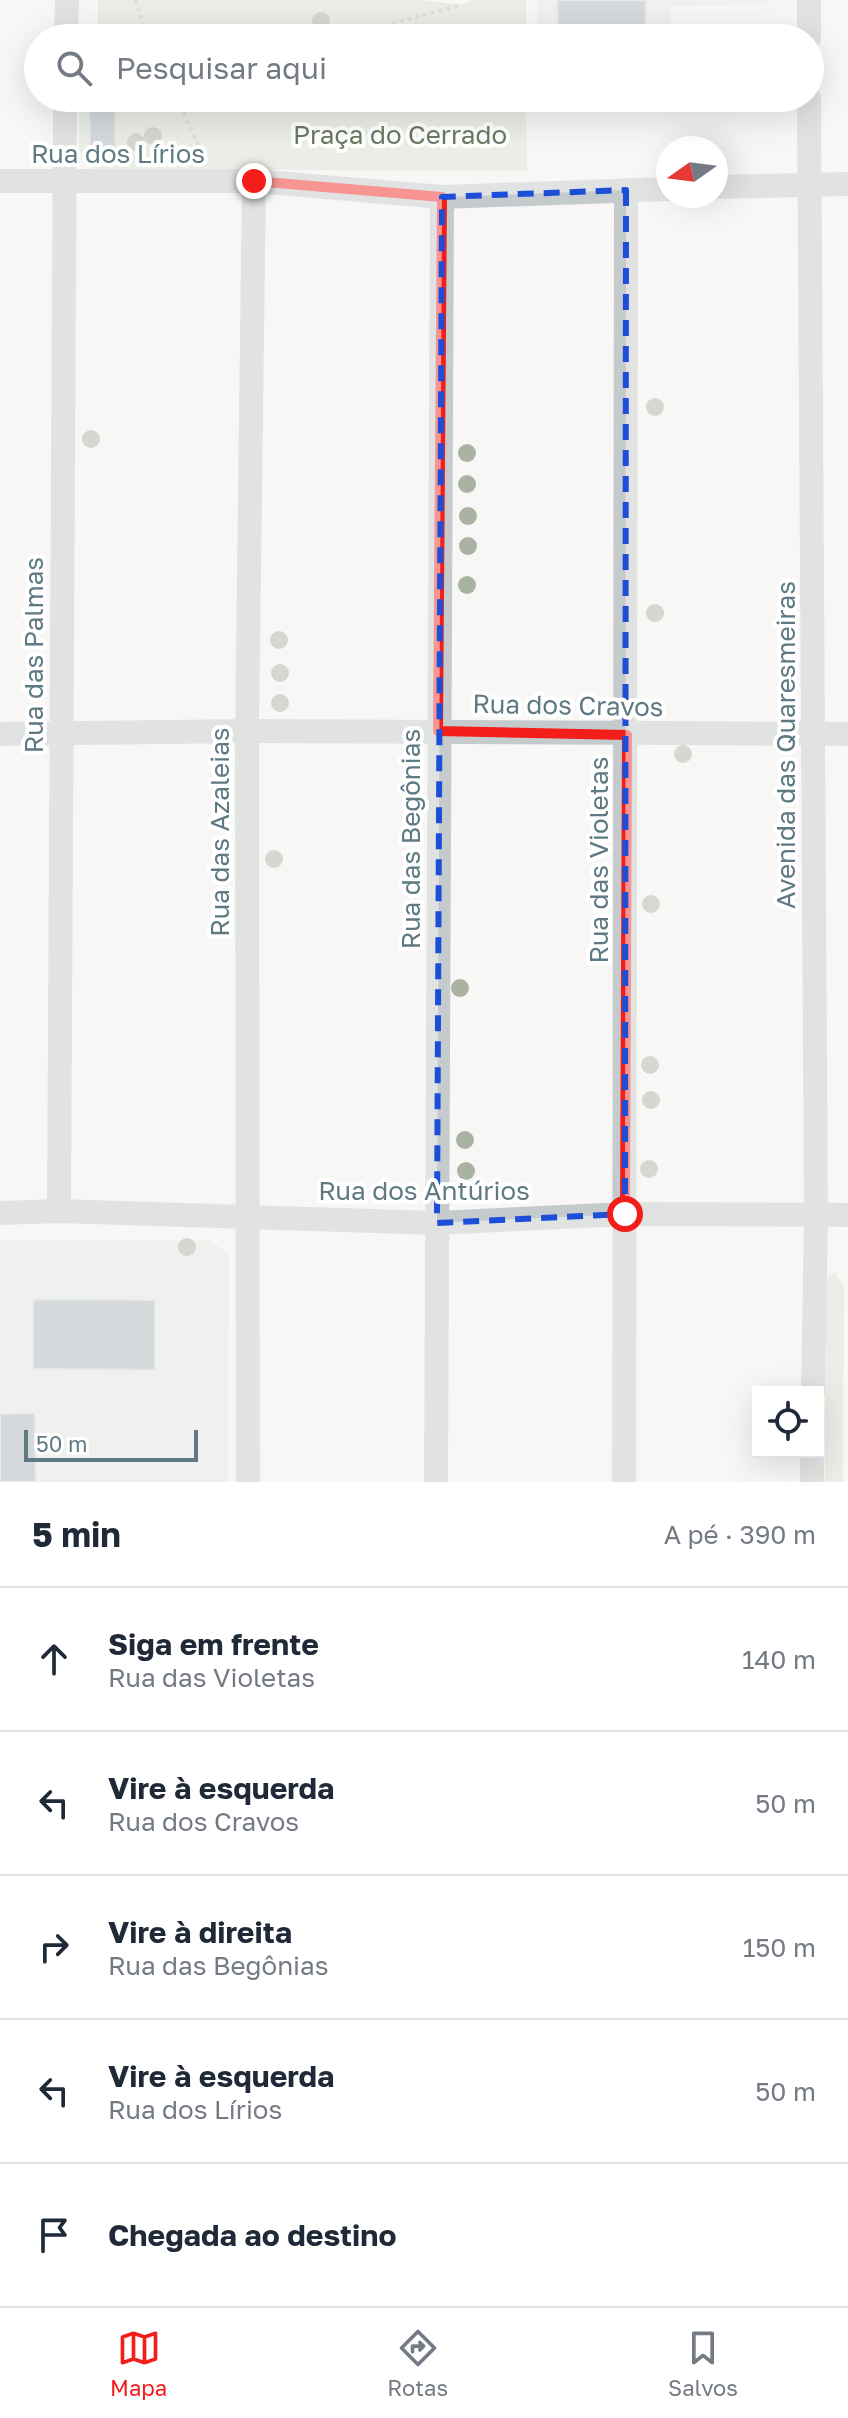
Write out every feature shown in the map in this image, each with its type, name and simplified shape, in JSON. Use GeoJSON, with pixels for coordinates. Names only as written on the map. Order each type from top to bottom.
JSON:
{"type":"FeatureCollection","features":[{"type":"Feature","properties":{"kind":"street"},"geometry":{"type":"LineString","coordinates":[[66,24],[67,0]]}},
{"type":"Feature","properties":{"kind":"street"},"geometry":{"type":"LineString","coordinates":[[809,0],[809,24]]}},
{"type":"Feature","properties":{"kind":"street","name":"Rua das Palmas"},"geometry":{"type":"LineString","coordinates":[[59,1211],[65,112]]}},
{"type":"Feature","properties":{"kind":"street","name":"Avenida das Quaresmeiras"},"geometry":{"type":"LineString","coordinates":[[809,112],[816,1215],[813,1386]]}},
{"type":"Feature","properties":{"kind":"street","name":"Rua dos Lírios"},"geometry":{"type":"LineString","coordinates":[[0,181],[254,181],[442,197],[656,189]]}},
{"type":"Feature","properties":{"kind":"street","name":"Rua das Azaleias"},"geometry":{"type":"LineString","coordinates":[[248,1482],[247,731],[254,181]]}},
{"type":"Feature","properties":{"kind":"street"},"geometry":{"type":"LineString","coordinates":[[728,187],[848,184]]}},
{"type":"Feature","properties":{"kind":"street","name":"Rua das Violetas"},"geometry":{"type":"LineString","coordinates":[[624,1482],[626,190]]}},
{"type":"Feature","properties":{"kind":"street","name":"Rua das Begônias"},"geometry":{"type":"LineString","coordinates":[[436,1482],[442,197]]}},
{"type":"Feature","properties":{"kind":"street","name":"Rua dos Cravos"},"geometry":{"type":"LineString","coordinates":[[0,734],[247,731],[848,734]]}},
{"type":"Feature","properties":{"kind":"street","name":"Rua dos Antúrios"},"geometry":{"type":"LineString","coordinates":[[0,1213],[59,1211],[437,1223],[625,1214],[848,1215]]}},
{"type":"Feature","properties":{"kind":"street"},"geometry":{"type":"LineString","coordinates":[[812,1458],[812,1482]]}},
{"type":"Feature","properties":{"kind":"path"},"geometry":{"type":"LineString","coordinates":[[135,0],[141,24]]}},
{"type":"Feature","properties":{"kind":"path"},"geometry":{"type":"LineString","coordinates":[[390,24],[461,5]]}},
{"type":"Feature","properties":{"kind":"path"},"geometry":{"type":"LineString","coordinates":[[184,112],[210,169]]}},
{"type":"Feature","properties":{"kind":"highlighted area"},"geometry":{"type":"Polygon","coordinates":[[[626,190],[625,1214],[437,1223],[442,197],[626,190]]]}},
{"type":"Feature","properties":{"kind":"shaded area"},"geometry":{"type":"Polygon","coordinates":[[[537,0],[769,0],[769,4],[671,6],[670,24],[537,24],[537,0]]]}},
{"type":"Feature","properties":{"kind":"shaded area"},"geometry":{"type":"Polygon","coordinates":[[[0,1240],[209,1240],[229,1254],[228,1482],[0,1482],[0,1240]]]}},
{"type":"Feature","properties":{"kind":"green space"},"geometry":{"type":"Polygon","coordinates":[[[98,0],[422,0],[460,5],[474,0],[526,0],[526,24],[98,24],[98,0]]]}},
{"type":"Feature","properties":{"kind":"green space","name":"Praça do Cerrado"},"geometry":{"type":"Polygon","coordinates":[[[79,112],[526,112],[527,171],[94,169],[79,158],[79,112]]]}},
{"type":"Feature","properties":{"kind":"green space"},"geometry":{"type":"Polygon","coordinates":[[[834,1272],[844,1286],[843,1482],[825,1482],[826,1280],[834,1272]]]}},
{"type":"Feature","properties":{"kind":"building"},"geometry":{"type":"Polygon","coordinates":[[[557,0],[646,0],[646,24],[558,24],[557,0]]]}},
{"type":"Feature","properties":{"kind":"building"},"geometry":{"type":"Polygon","coordinates":[[[89,112],[115,112],[116,159],[90,159],[89,112]]]}},
{"type":"Feature","properties":{"kind":"building"},"geometry":{"type":"Polygon","coordinates":[[[33,1299],[155,1300],[155,1370],[33,1369],[33,1299]]]}},
{"type":"Feature","properties":{"kind":"building"},"geometry":{"type":"Polygon","coordinates":[[[35,1413],[36,1482],[0,1482],[0,1414],[35,1413]]]}},
{"type":"Feature","properties":{"kind":"route"},"geometry":{"type":"LineString","coordinates":[[254,181],[442,197],[438,731],[627,735],[625,1214]]}}]}
